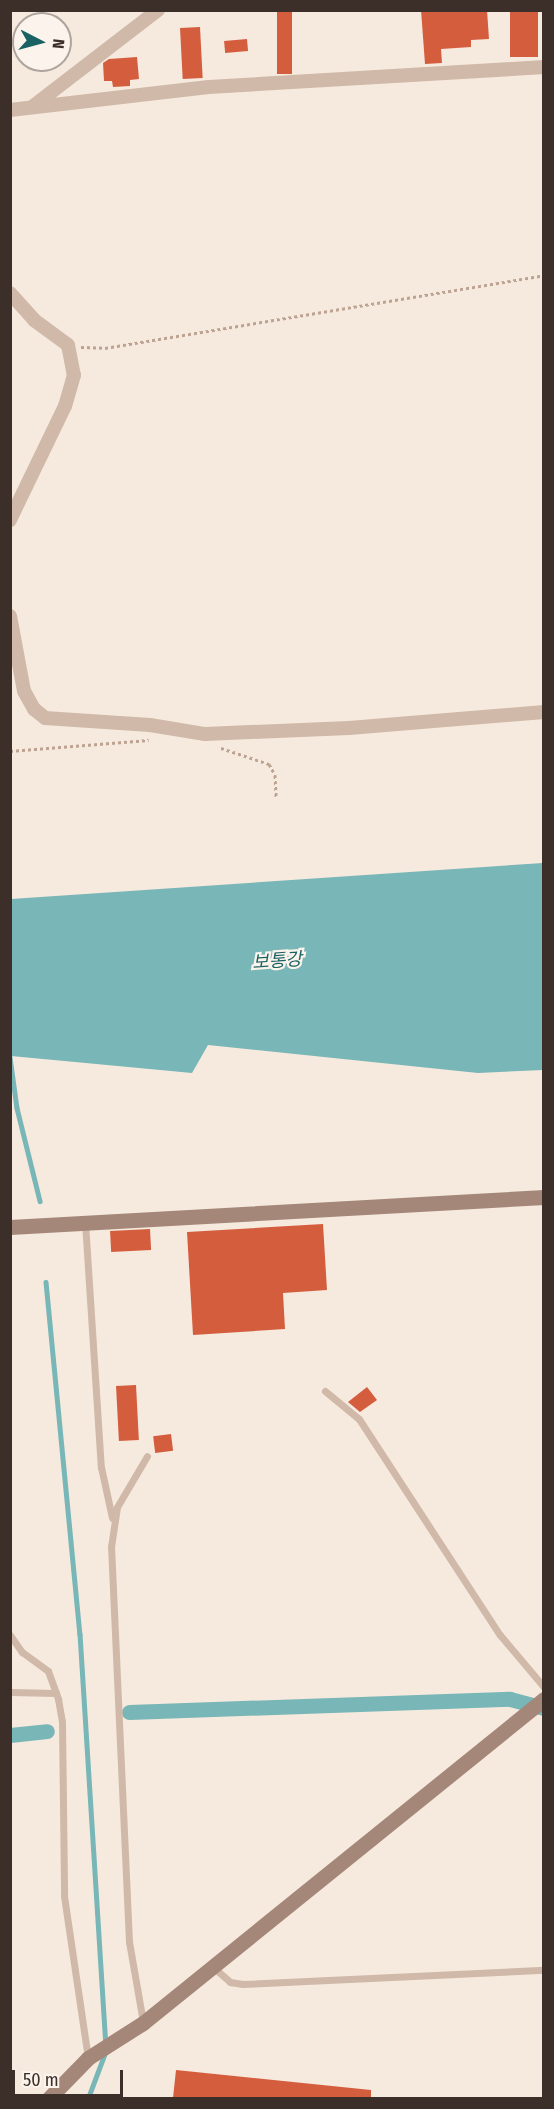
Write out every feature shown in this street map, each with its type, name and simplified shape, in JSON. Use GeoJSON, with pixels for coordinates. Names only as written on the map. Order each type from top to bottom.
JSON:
{"type":"FeatureCollection","features":[{"type":"Feature","properties":{"kind":"main road"},"geometry":{"type":"LineString","coordinates":[[10,1227],[543,1197]]}},
{"type":"Feature","properties":{"kind":"main road"},"geometry":{"type":"LineString","coordinates":[[49,2098],[88,2058],[143,2023],[543,1699]]}},
{"type":"Feature","properties":{"kind":"street"},"geometry":{"type":"LineString","coordinates":[[30,108],[158,10]]}},
{"type":"Feature","properties":{"kind":"street"},"geometry":{"type":"LineString","coordinates":[[10,110],[209,87],[543,67]]}},
{"type":"Feature","properties":{"kind":"street"},"geometry":{"type":"LineString","coordinates":[[10,293],[34,320],[68,345],[74,363],[71,390],[10,520]]}},
{"type":"Feature","properties":{"kind":"street"},"geometry":{"type":"LineString","coordinates":[[10,616],[24,691],[34,709],[45,718],[150,725],[205,734],[350,728],[543,712]]}},
{"type":"Feature","properties":{"kind":"lane"},"geometry":{"type":"LineString","coordinates":[[85,1222],[101,1467],[113,1521],[117,1725],[128,1930],[143,2023]]}},
{"type":"Feature","properties":{"kind":"lane"},"geometry":{"type":"LineString","coordinates":[[325,1391],[359,1419],[500,1635],[543,1687]]}},
{"type":"Feature","properties":{"kind":"lane"},"geometry":{"type":"LineString","coordinates":[[113,1521],[117,1507],[147,1456]]}},
{"type":"Feature","properties":{"kind":"lane"},"geometry":{"type":"LineString","coordinates":[[10,1635],[22,1652],[48,1671],[56,1693],[62,1722],[64,1896],[88,2058]]}},
{"type":"Feature","properties":{"kind":"lane"},"geometry":{"type":"LineString","coordinates":[[10,1692],[56,1693]]}},
{"type":"Feature","properties":{"kind":"lane"},"geometry":{"type":"LineString","coordinates":[[213,1967],[230,1982],[243,1984],[543,1970]]}},
{"type":"Feature","properties":{"kind":"path"},"geometry":{"type":"LineString","coordinates":[[68,345],[105,348],[543,274]]}},
{"type":"Feature","properties":{"kind":"path"},"geometry":{"type":"LineString","coordinates":[[10,751],[159,740]]}},
{"type":"Feature","properties":{"kind":"path"},"geometry":{"type":"LineString","coordinates":[[217,747],[269,764],[275,775],[276,797]]}},
{"type":"Feature","properties":{"kind":"water","name":"보통강"},"geometry":{"type":"Polygon","coordinates":[[[543,863],[543,1070],[478,1073],[208,1045],[192,1073],[11,1056],[11,899],[543,863]]]}},
{"type":"Feature","properties":{"kind":"building"},"geometry":{"type":"Polygon","coordinates":[[[277,10],[292,10],[292,74],[277,74],[277,10]]]}},
{"type":"Feature","properties":{"kind":"building"},"geometry":{"type":"Polygon","coordinates":[[[421,10],[487,10],[489,39],[471,40],[471,47],[441,49],[442,63],[425,64],[421,10]]]}},
{"type":"Feature","properties":{"kind":"building"},"geometry":{"type":"Polygon","coordinates":[[[510,10],[538,10],[538,57],[510,57],[510,10]]]}},
{"type":"Feature","properties":{"kind":"building"},"geometry":{"type":"Polygon","coordinates":[[[200,27],[203,78],[183,79],[180,28],[200,27]]]}},
{"type":"Feature","properties":{"kind":"building"},"geometry":{"type":"Polygon","coordinates":[[[247,39],[248,51],[225,53],[224,41],[247,39]]]}},
{"type":"Feature","properties":{"kind":"building"},"geometry":{"type":"Polygon","coordinates":[[[137,57],[139,79],[130,80],[130,86],[113,87],[112,81],[104,81],[103,63],[109,59],[137,57]]]}},
{"type":"Feature","properties":{"kind":"building"},"geometry":{"type":"Polygon","coordinates":[[[323,1224],[327,1290],[283,1293],[285,1329],[193,1335],[187,1232],[323,1224]]]}},
{"type":"Feature","properties":{"kind":"building"},"geometry":{"type":"Polygon","coordinates":[[[150,1229],[151,1250],[111,1252],[110,1231],[150,1229]]]}},
{"type":"Feature","properties":{"kind":"building"},"geometry":{"type":"Polygon","coordinates":[[[136,1385],[139,1440],[119,1441],[116,1386],[136,1385]]]}},
{"type":"Feature","properties":{"kind":"building"},"geometry":{"type":"Polygon","coordinates":[[[367,1387],[377,1400],[360,1412],[348,1402],[367,1387]]]}},
{"type":"Feature","properties":{"kind":"building"},"geometry":{"type":"Polygon","coordinates":[[[171,1434],[173,1451],[155,1453],[153,1436],[171,1434]]]}},
{"type":"Feature","properties":{"kind":"building"},"geometry":{"type":"Polygon","coordinates":[[[176,2070],[371,2090],[371,2098],[173,2098],[176,2070]]]}},
{"type":"Feature","properties":{"kind":"waterway"},"geometry":{"type":"LineString","coordinates":[[10,1057],[17,1108],[40,1201]]}},
{"type":"Feature","properties":{"kind":"waterway"},"geometry":{"type":"LineString","coordinates":[[46,1282],[80,1634],[106,2042]]}},
{"type":"Feature","properties":{"kind":"waterway"},"geometry":{"type":"LineString","coordinates":[[129,1712],[510,1699],[544,1708]]}},
{"type":"Feature","properties":{"kind":"waterway"},"geometry":{"type":"LineString","coordinates":[[10,1735],[47,1731]]}},
{"type":"Feature","properties":{"kind":"waterway"},"geometry":{"type":"LineString","coordinates":[[88,2098],[106,2050]]}}]}
